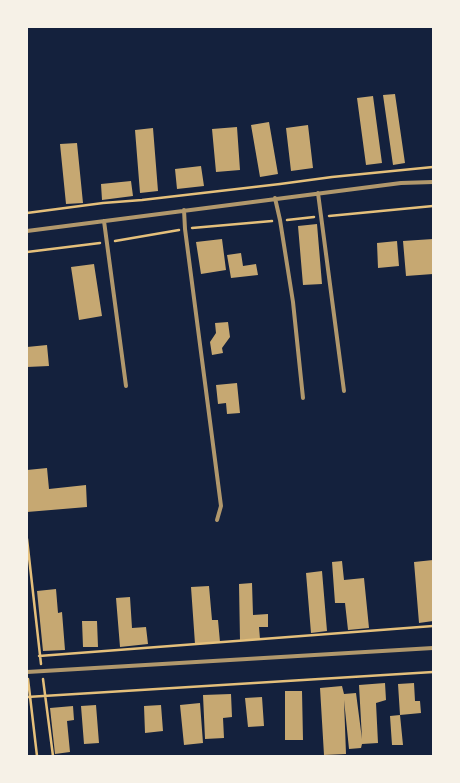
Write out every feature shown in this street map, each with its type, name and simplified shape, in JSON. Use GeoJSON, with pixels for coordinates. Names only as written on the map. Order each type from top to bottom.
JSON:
{"type":"FeatureCollection","features":[{"type":"Feature","properties":{"kind":"street"},"geometry":{"type":"LineString","coordinates":[[27,231],[401,182],[433,182]]}},
{"type":"Feature","properties":{"kind":"street"},"geometry":{"type":"LineString","coordinates":[[318,193],[344,391]]}},
{"type":"Feature","properties":{"kind":"street"},"geometry":{"type":"LineString","coordinates":[[275,198],[293,302],[303,398]]}},
{"type":"Feature","properties":{"kind":"street"},"geometry":{"type":"LineString","coordinates":[[184,210],[185,229],[221,506],[217,520]]}},
{"type":"Feature","properties":{"kind":"street"},"geometry":{"type":"LineString","coordinates":[[104,221],[126,386]]}},
{"type":"Feature","properties":{"kind":"street"},"geometry":{"type":"LineString","coordinates":[[27,672],[433,648]]}},
{"type":"Feature","properties":{"kind":"path"},"geometry":{"type":"LineString","coordinates":[[27,213],[332,177],[433,167]]}},
{"type":"Feature","properties":{"kind":"path"},"geometry":{"type":"LineString","coordinates":[[27,252],[106,242],[185,229],[433,206]]}},
{"type":"Feature","properties":{"kind":"path"},"geometry":{"type":"LineString","coordinates":[[27,539],[39,656],[53,756]]}},
{"type":"Feature","properties":{"kind":"path"},"geometry":{"type":"LineString","coordinates":[[39,656],[433,626]]}},
{"type":"Feature","properties":{"kind":"path"},"geometry":{"type":"LineString","coordinates":[[27,672],[28,697],[37,756]]}},
{"type":"Feature","properties":{"kind":"path"},"geometry":{"type":"LineString","coordinates":[[28,697],[433,672]]}},
{"type":"Feature","properties":{"kind":"building"},"geometry":{"type":"Polygon","coordinates":[[[395,94],[405,163],[393,165],[383,95],[395,94]]]}},
{"type":"Feature","properties":{"kind":"building"},"geometry":{"type":"Polygon","coordinates":[[[373,96],[382,163],[366,165],[357,98],[373,96]]]}},
{"type":"Feature","properties":{"kind":"building"},"geometry":{"type":"Polygon","coordinates":[[[269,122],[278,174],[260,177],[251,125],[269,122]]]}},
{"type":"Feature","properties":{"kind":"building"},"geometry":{"type":"Polygon","coordinates":[[[308,125],[313,168],[291,171],[286,128],[308,125]]]}},
{"type":"Feature","properties":{"kind":"building"},"geometry":{"type":"Polygon","coordinates":[[[237,127],[240,170],[216,172],[212,129],[237,127]]]}},
{"type":"Feature","properties":{"kind":"building"},"geometry":{"type":"Polygon","coordinates":[[[153,128],[158,191],[140,193],[135,130],[153,128]]]}},
{"type":"Feature","properties":{"kind":"building"},"geometry":{"type":"Polygon","coordinates":[[[77,143],[83,203],[66,204],[60,144],[77,143]]]}},
{"type":"Feature","properties":{"kind":"building"},"geometry":{"type":"Polygon","coordinates":[[[201,166],[204,186],[177,189],[175,169],[201,166]]]}},
{"type":"Feature","properties":{"kind":"building"},"geometry":{"type":"Polygon","coordinates":[[[131,181],[133,196],[102,200],[101,184],[131,181]]]}},
{"type":"Feature","properties":{"kind":"building"},"geometry":{"type":"Polygon","coordinates":[[[317,224],[322,284],[303,285],[298,226],[317,224]]]}},
{"type":"Feature","properties":{"kind":"building"},"geometry":{"type":"Polygon","coordinates":[[[222,239],[226,270],[201,274],[196,242],[222,239]]]}},
{"type":"Feature","properties":{"kind":"building"},"geometry":{"type":"Polygon","coordinates":[[[433,239],[433,274],[406,276],[403,241],[433,239]]]}},
{"type":"Feature","properties":{"kind":"building"},"geometry":{"type":"Polygon","coordinates":[[[397,241],[399,266],[378,268],[377,243],[397,241]]]}},
{"type":"Feature","properties":{"kind":"building"},"geometry":{"type":"Polygon","coordinates":[[[241,253],[243,266],[256,264],[258,275],[231,278],[227,255],[241,253]]]}},
{"type":"Feature","properties":{"kind":"building"},"geometry":{"type":"Polygon","coordinates":[[[94,264],[102,316],[79,320],[71,267],[94,264]]]}},
{"type":"Feature","properties":{"kind":"building"},"geometry":{"type":"Polygon","coordinates":[[[228,322],[230,337],[222,348],[223,353],[212,355],[210,342],[216,333],[215,323],[228,322]]]}},
{"type":"Feature","properties":{"kind":"building"},"geometry":{"type":"Polygon","coordinates":[[[47,345],[49,366],[27,367],[27,347],[47,345]]]}},
{"type":"Feature","properties":{"kind":"building"},"geometry":{"type":"Polygon","coordinates":[[[237,383],[240,413],[227,414],[226,403],[218,404],[216,385],[237,383]]]}},
{"type":"Feature","properties":{"kind":"building"},"geometry":{"type":"Polygon","coordinates":[[[47,468],[49,489],[86,485],[87,507],[27,512],[27,470],[47,468]]]}},
{"type":"Feature","properties":{"kind":"building"},"geometry":{"type":"Polygon","coordinates":[[[433,560],[433,621],[419,623],[414,562],[433,560]]]}},
{"type":"Feature","properties":{"kind":"building"},"geometry":{"type":"Polygon","coordinates":[[[342,561],[344,580],[364,578],[369,628],[348,630],[345,603],[335,603],[332,562],[342,561]]]}},
{"type":"Feature","properties":{"kind":"building"},"geometry":{"type":"Polygon","coordinates":[[[322,571],[327,631],[311,633],[306,573],[322,571]]]}},
{"type":"Feature","properties":{"kind":"building"},"geometry":{"type":"Polygon","coordinates":[[[252,583],[253,615],[268,614],[268,627],[259,627],[260,639],[240,640],[239,584],[252,583]]]}},
{"type":"Feature","properties":{"kind":"building"},"geometry":{"type":"Polygon","coordinates":[[[209,586],[212,620],[218,620],[220,642],[195,644],[191,587],[209,586]]]}},
{"type":"Feature","properties":{"kind":"building"},"geometry":{"type":"Polygon","coordinates":[[[56,589],[58,613],[62,612],[65,650],[43,651],[37,591],[56,589]]]}},
{"type":"Feature","properties":{"kind":"building"},"geometry":{"type":"Polygon","coordinates":[[[130,597],[132,628],[146,627],[148,644],[120,647],[116,598],[130,597]]]}},
{"type":"Feature","properties":{"kind":"building"},"geometry":{"type":"Polygon","coordinates":[[[82,621],[97,621],[98,647],[83,647],[82,621]]]}},
{"type":"Feature","properties":{"kind":"building"},"geometry":{"type":"Polygon","coordinates":[[[385,683],[386,700],[376,703],[378,743],[362,744],[361,748],[349,749],[344,700],[346,754],[324,755],[320,688],[342,686],[344,694],[356,693],[362,739],[359,685],[385,683]]]}},
{"type":"Feature","properties":{"kind":"building"},"geometry":{"type":"Polygon","coordinates":[[[414,683],[415,701],[420,701],[421,713],[400,715],[398,684],[414,683]]]}},
{"type":"Feature","properties":{"kind":"building"},"geometry":{"type":"Polygon","coordinates":[[[285,691],[302,691],[303,740],[285,740],[285,691]]]}},
{"type":"Feature","properties":{"kind":"building"},"geometry":{"type":"Polygon","coordinates":[[[231,694],[232,717],[223,718],[224,738],[205,739],[203,695],[231,694]]]}},
{"type":"Feature","properties":{"kind":"building"},"geometry":{"type":"Polygon","coordinates":[[[262,697],[264,726],[248,727],[245,698],[262,697]]]}},
{"type":"Feature","properties":{"kind":"building"},"geometry":{"type":"Polygon","coordinates":[[[200,703],[203,743],[184,745],[180,705],[200,703]]]}},
{"type":"Feature","properties":{"kind":"building"},"geometry":{"type":"Polygon","coordinates":[[[96,705],[99,743],[84,744],[81,706],[96,705]]]}},
{"type":"Feature","properties":{"kind":"building"},"geometry":{"type":"Polygon","coordinates":[[[161,705],[163,731],[145,733],[144,706],[161,705]]]}},
{"type":"Feature","properties":{"kind":"building"},"geometry":{"type":"Polygon","coordinates":[[[73,706],[74,720],[67,721],[70,752],[55,754],[50,708],[73,706]]]}},
{"type":"Feature","properties":{"kind":"building"},"geometry":{"type":"Polygon","coordinates":[[[400,715],[403,745],[392,745],[390,716],[400,715]]]}}]}
